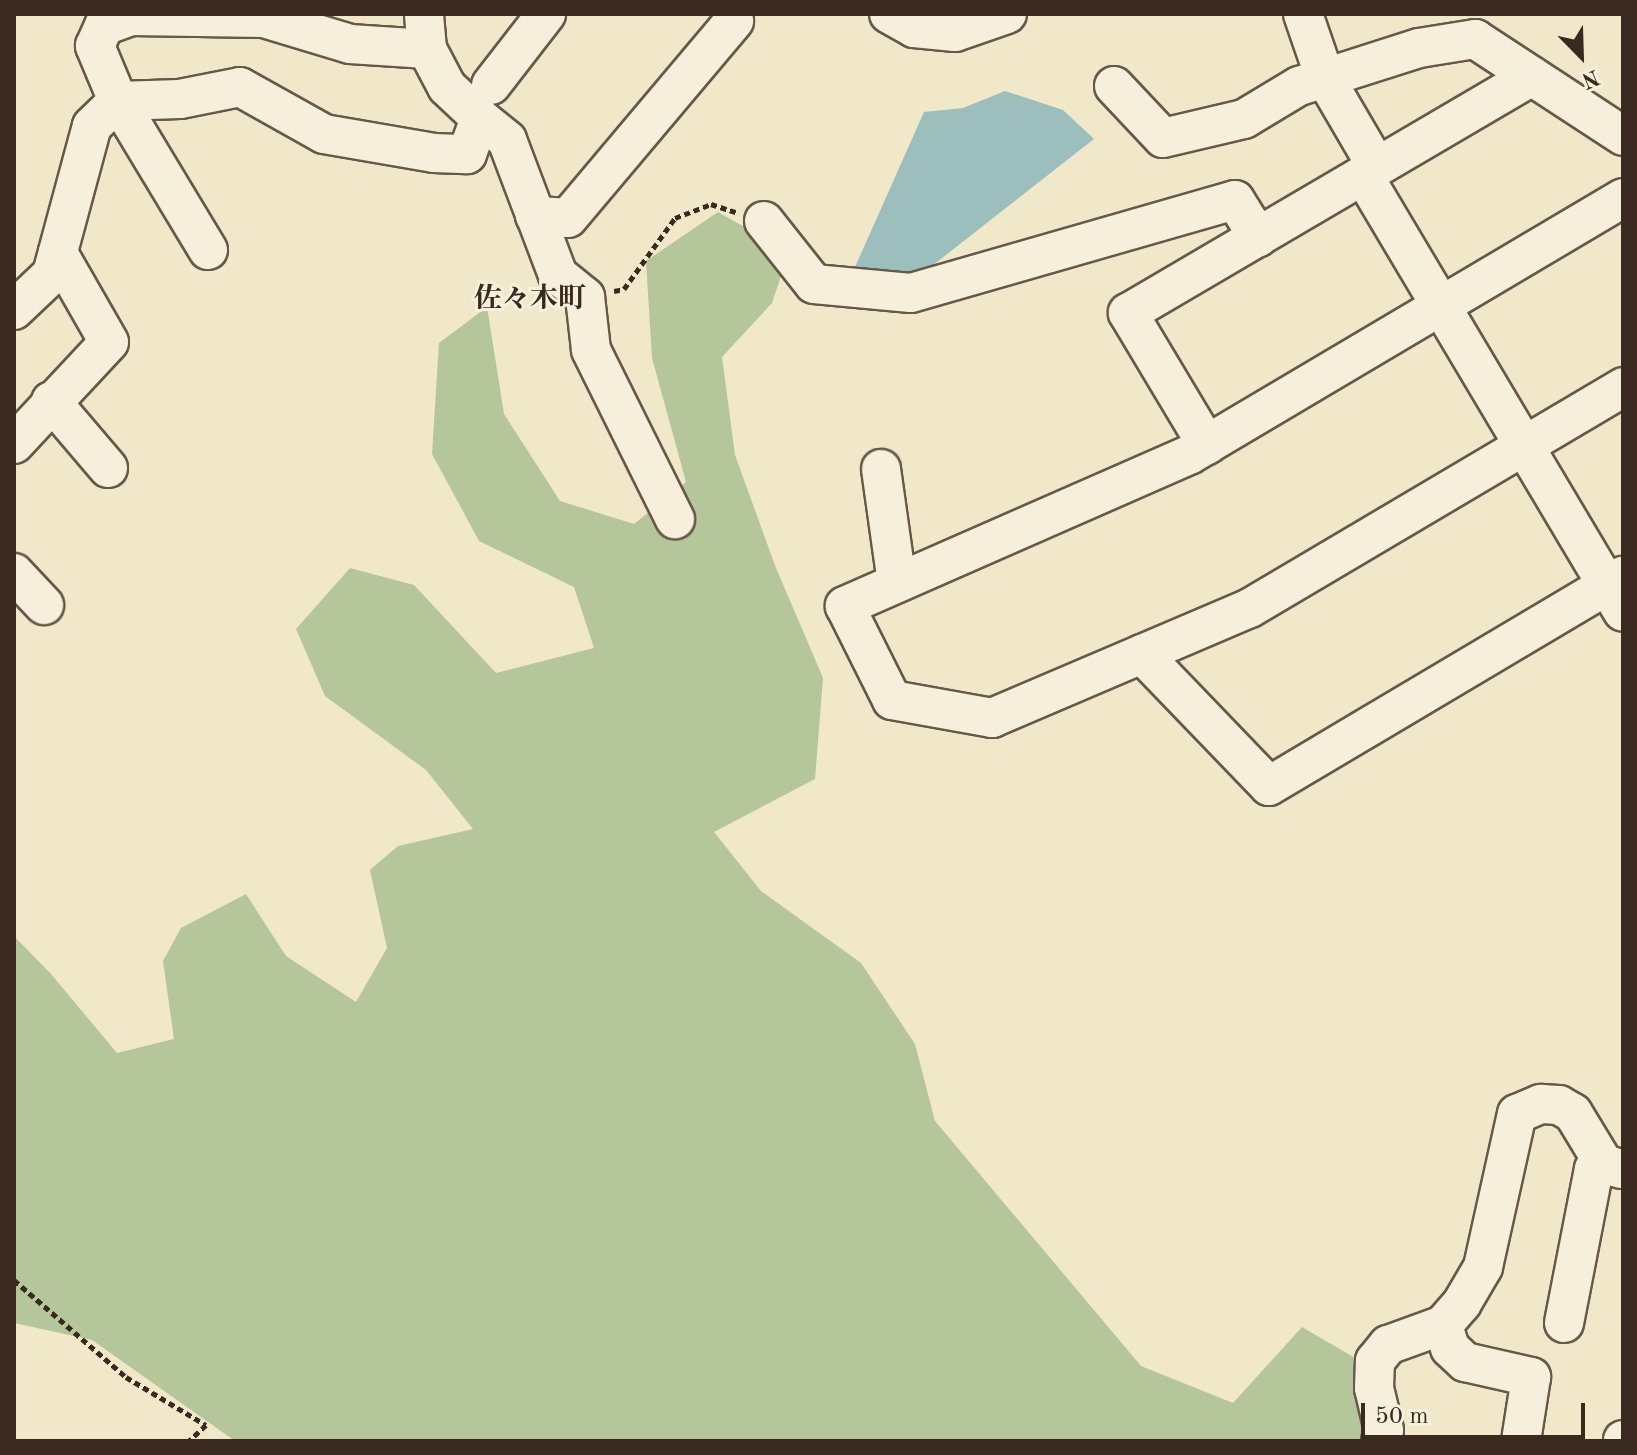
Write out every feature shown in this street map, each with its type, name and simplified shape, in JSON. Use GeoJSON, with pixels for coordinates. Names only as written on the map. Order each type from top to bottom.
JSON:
{"type":"FeatureCollection","features":[{"type":"Feature","properties":{"kind":"street"},"geometry":{"type":"LineString","coordinates":[[14,310],[52,274],[92,126],[118,101],[180,99],[240,87],[324,134],[434,153],[467,154],[485,102],[546,14]]}},
{"type":"Feature","properties":{"kind":"street"},"geometry":{"type":"LineString","coordinates":[[889,14],[914,28],[955,32],[1007,14]]}},
{"type":"Feature","properties":{"kind":"street"},"geometry":{"type":"LineString","coordinates":[[1142,654],[1269,786],[1618,591],[1524,446],[1441,306],[1325,78],[1303,14]]}},
{"type":"Feature","properties":{"kind":"street"},"geometry":{"type":"LineString","coordinates":[[208,250],[118,101],[95,46],[104,26],[132,16],[264,18],[350,44],[425,32],[447,87],[485,102],[507,140],[558,275],[585,297],[591,350],[675,519]]}},
{"type":"Feature","properties":{"kind":"street"},"geometry":{"type":"LineString","coordinates":[[535,216],[568,218],[734,21]]}},
{"type":"Feature","properties":{"kind":"street"},"geometry":{"type":"LineString","coordinates":[[1114,86],[1163,138],[1244,119],[1299,86],[1419,48],[1475,39],[1623,136]]}},
{"type":"Feature","properties":{"kind":"street"},"geometry":{"type":"LineString","coordinates":[[1207,445],[1128,313],[1532,76]]}},
{"type":"Feature","properties":{"kind":"street"},"geometry":{"type":"LineString","coordinates":[[1623,198],[1207,445],[845,606],[892,700],[992,718],[1250,608],[1623,387]]}},
{"type":"Feature","properties":{"kind":"street"},"geometry":{"type":"LineString","coordinates":[[764,221],[814,284],[911,293],[1235,200],[1258,237]]}},
{"type":"Feature","properties":{"kind":"street"},"geometry":{"type":"LineString","coordinates":[[14,444],[109,342],[58,253]]}},
{"type":"Feature","properties":{"kind":"street"},"geometry":{"type":"LineString","coordinates":[[51,401],[108,468]]}},
{"type":"Feature","properties":{"kind":"street"},"geometry":{"type":"LineString","coordinates":[[881,469],[897,583]]}},
{"type":"Feature","properties":{"kind":"street"},"geometry":{"type":"LineString","coordinates":[[14,573],[44,605]]}},
{"type":"Feature","properties":{"kind":"street"},"geometry":{"type":"LineString","coordinates":[[1381,1441],[1384,1430],[1374,1388],[1375,1361],[1388,1345],[1443,1325],[1462,1303],[1483,1267],[1517,1114],[1541,1104],[1559,1105],[1573,1113],[1618,1168]]}},
{"type":"Feature","properties":{"kind":"street"},"geometry":{"type":"LineString","coordinates":[[1564,1323],[1594,1169],[1618,1168]]}},
{"type":"Feature","properties":{"kind":"street"},"geometry":{"type":"LineString","coordinates":[[1443,1325],[1450,1348],[1465,1362],[1531,1377],[1521,1441]]}},
{"type":"Feature","properties":{"kind":"path"},"geometry":{"type":"LineString","coordinates":[[585,297],[624,289],[675,218],[711,204],[764,221]]}},
{"type":"Feature","properties":{"kind":"path"},"geometry":{"type":"LineString","coordinates":[[14,1280],[126,1377],[206,1425],[189,1441]]}},
{"type":"Feature","properties":{"kind":"green space"},"geometry":{"type":"Polygon","coordinates":[[[718,212],[789,252],[772,303],[722,357],[735,455],[776,568],[823,678],[815,779],[714,832],[761,891],[861,963],[915,1044],[935,1121],[1141,1366],[1233,1403],[1302,1327],[1374,1369],[1378,1441],[235,1441],[92,1340],[14,1323],[14,936],[51,974],[117,1053],[174,1039],[163,961],[181,928],[246,894],[286,956],[356,1002],[387,948],[370,870],[398,846],[473,829],[426,770],[325,696],[296,629],[350,568],[414,585],[496,673],[594,648],[574,587],[479,541],[432,454],[439,343],[487,307],[504,414],[560,501],[634,524],[686,482],[652,358],[646,261],[718,212]]]}},
{"type":"Feature","properties":{"kind":"water"},"geometry":{"type":"Polygon","coordinates":[[[1005,91],[1063,110],[1094,139],[914,280],[851,276],[924,112],[963,108],[1005,91]]]}},
{"type":"Feature","properties":{"kind":"district","name":"佐々木町"},"geometry":{"type":"Point","coordinates":[530,300]}}]}
